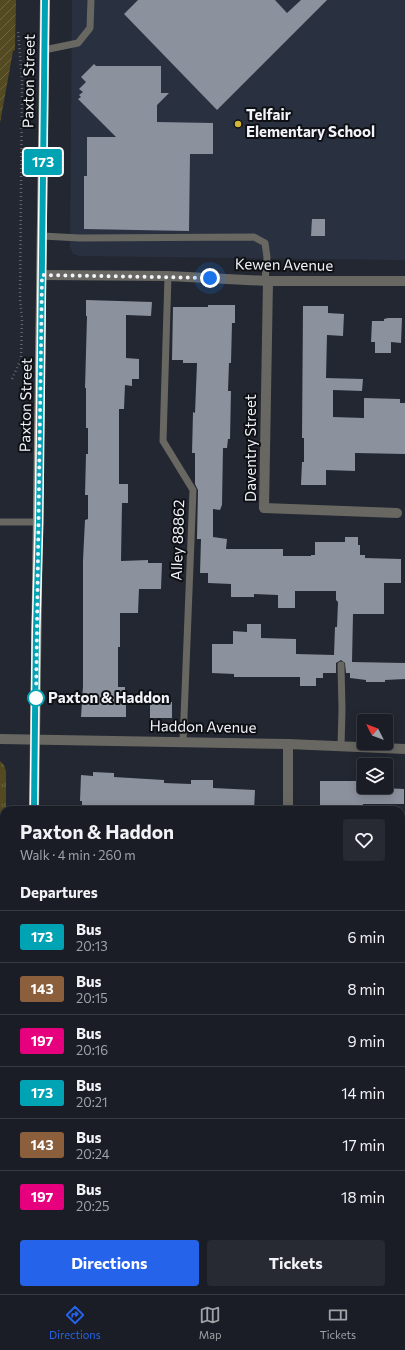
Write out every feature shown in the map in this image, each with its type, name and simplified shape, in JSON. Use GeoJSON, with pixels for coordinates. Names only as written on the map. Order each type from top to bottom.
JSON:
{"type":"FeatureCollection","features":[{"type":"Feature","properties":{"kind":"street","name":"Paxton Street"},"geometry":{"type":"LineString","coordinates":[[34,806],[45,0]]}},
{"type":"Feature","properties":{"kind":"street","name":"Kewen Avenue"},"geometry":{"type":"LineString","coordinates":[[42,275],[168,276],[266,281],[405,281]]}},
{"type":"Feature","properties":{"kind":"street","name":"Daventry Street"},"geometry":{"type":"LineString","coordinates":[[266,281],[264,508],[397,513]]}},
{"type":"Feature","properties":{"kind":"street","name":"Haddon Avenue"},"geometry":{"type":"LineString","coordinates":[[0,739],[288,744],[405,749]]}},
{"type":"Feature","properties":{"kind":"street"},"geometry":{"type":"LineString","coordinates":[[288,744],[288,806]]}},
{"type":"Feature","properties":{"kind":"lane"},"geometry":{"type":"LineString","coordinates":[[44,50],[78,43],[90,28],[91,0]]}},
{"type":"Feature","properties":{"kind":"lane"},"geometry":{"type":"LineString","coordinates":[[42,236],[75,238],[254,237],[265,243],[267,257],[266,281]]}},
{"type":"Feature","properties":{"kind":"lane","name":"Alley 88862"},"geometry":{"type":"LineString","coordinates":[[168,276],[163,441],[193,490],[183,742]]}},
{"type":"Feature","properties":{"kind":"lane"},"geometry":{"type":"LineString","coordinates":[[0,522],[39,522]]}},
{"type":"Feature","properties":{"kind":"lane"},"geometry":{"type":"LineString","coordinates":[[341,665],[341,746]]}},
{"type":"Feature","properties":{"kind":"path"},"geometry":{"type":"LineString","coordinates":[[12,379],[21,359],[22,319],[20,291],[22,80],[18,31]]}},
{"type":"Feature","properties":{"kind":"shaded area","name":"Telfair Elementary School"},"geometry":{"type":"Polygon","coordinates":[[[72,0],[405,0],[405,260],[80,256],[73,254],[70,247],[72,0]]]}},
{"type":"Feature","properties":{"kind":"green space"},"geometry":{"type":"Polygon","coordinates":[[[0,0],[16,0],[15,50],[13,51],[0,123],[0,0]]]}},
{"type":"Feature","properties":{"kind":"green space"},"geometry":{"type":"Polygon","coordinates":[[[0,761],[4,765],[6,771],[6,806],[0,806],[0,761]]]}},
{"type":"Feature","properties":{"kind":"building"},"geometry":{"type":"Polygon","coordinates":[[[138,0],[275,0],[287,13],[301,0],[327,0],[217,110],[124,14],[138,0]]]}},
{"type":"Feature","properties":{"kind":"building"},"geometry":{"type":"Polygon","coordinates":[[[94,64],[96,66],[161,66],[161,93],[169,93],[157,105],[157,122],[213,123],[213,154],[190,154],[189,231],[84,229],[84,176],[87,176],[87,137],[116,137],[78,99],[81,97],[79,95],[83,92],[79,89],[86,82],[81,77],[94,64]]]}},
{"type":"Feature","properties":{"kind":"building"},"geometry":{"type":"Polygon","coordinates":[[[312,219],[325,219],[325,236],[311,236],[312,219]]]}},
{"type":"Feature","properties":{"kind":"building"},"geometry":{"type":"Polygon","coordinates":[[[86,300],[152,302],[151,316],[126,315],[126,358],[139,359],[139,379],[132,379],[132,386],[125,385],[124,409],[119,409],[119,484],[128,484],[128,503],[122,503],[121,561],[148,560],[148,563],[162,563],[161,589],[139,589],[138,613],[120,613],[118,687],[125,687],[126,717],[81,717],[83,686],[83,560],[85,520],[88,519],[88,495],[85,495],[86,454],[88,454],[85,388],[86,300]]]}},
{"type":"Feature","properties":{"kind":"building"},"geometry":{"type":"Polygon","coordinates":[[[208,305],[235,305],[235,323],[232,323],[231,363],[229,363],[228,391],[231,391],[230,439],[228,439],[227,448],[223,448],[222,505],[220,510],[213,509],[213,537],[227,539],[226,549],[283,549],[283,556],[311,556],[315,555],[315,542],[345,542],[345,537],[358,537],[360,555],[365,555],[365,558],[401,559],[401,583],[384,583],[384,614],[353,614],[352,662],[405,663],[405,679],[385,680],[385,682],[366,682],[366,680],[350,678],[350,673],[346,673],[345,663],[341,660],[336,663],[336,673],[323,673],[323,678],[316,678],[316,686],[300,686],[300,677],[234,677],[234,674],[212,673],[212,644],[233,644],[233,631],[247,632],[247,624],[261,624],[261,638],[296,639],[296,654],[334,655],[338,602],[336,600],[336,591],[295,591],[295,608],[278,608],[278,595],[254,594],[254,597],[231,597],[231,584],[208,583],[208,573],[200,573],[201,539],[197,539],[198,490],[195,484],[195,453],[192,453],[193,412],[195,413],[197,363],[183,363],[183,360],[172,360],[173,307],[208,307],[208,305]]]}},
{"type":"Feature","properties":{"kind":"building"},"geometry":{"type":"Polygon","coordinates":[[[303,306],[328,306],[328,313],[344,314],[343,336],[327,335],[326,378],[363,379],[362,391],[333,390],[333,417],[364,418],[364,398],[400,399],[400,403],[405,403],[405,454],[355,453],[355,471],[326,470],[326,485],[301,485],[302,462],[304,462],[304,438],[302,438],[303,306]]]}},
{"type":"Feature","properties":{"kind":"building"},"geometry":{"type":"Polygon","coordinates":[[[402,318],[401,343],[391,342],[391,353],[375,353],[375,342],[371,342],[372,321],[384,321],[384,319],[402,318]]]}},
{"type":"Feature","properties":{"kind":"building"},"geometry":{"type":"Polygon","coordinates":[[[150,702],[172,702],[172,718],[150,718],[150,702]]]}},
{"type":"Feature","properties":{"kind":"building"},"geometry":{"type":"Polygon","coordinates":[[[93,772],[114,773],[114,777],[164,780],[164,783],[191,784],[191,780],[213,780],[213,788],[255,790],[254,806],[82,806],[82,801],[80,801],[81,775],[93,776],[93,772]]]}},
{"type":"Feature","properties":{"kind":"building"},"geometry":{"type":"Polygon","coordinates":[[[320,781],[357,781],[357,794],[393,794],[393,788],[404,789],[404,804],[363,804],[363,806],[320,806],[320,781]]]}},
{"type":"Feature","properties":{"kind":"bus line","name":"173"},"geometry":{"type":"LineString","coordinates":[[34,806],[45,0]]}},
{"type":"Feature","properties":{"kind":"place","name":"Telfair Elementary School"},"geometry":{"type":"Point","coordinates":[238,124]}},
{"type":"Feature","properties":{"kind":"place","name":"Paxton & Haddon"},"geometry":{"type":"Point","coordinates":[36,698]}},
{"type":"Feature","properties":{"kind":"route"},"geometry":{"type":"LineString","coordinates":[[36,698],[42,275],[168,276],[210,278]]}}]}
